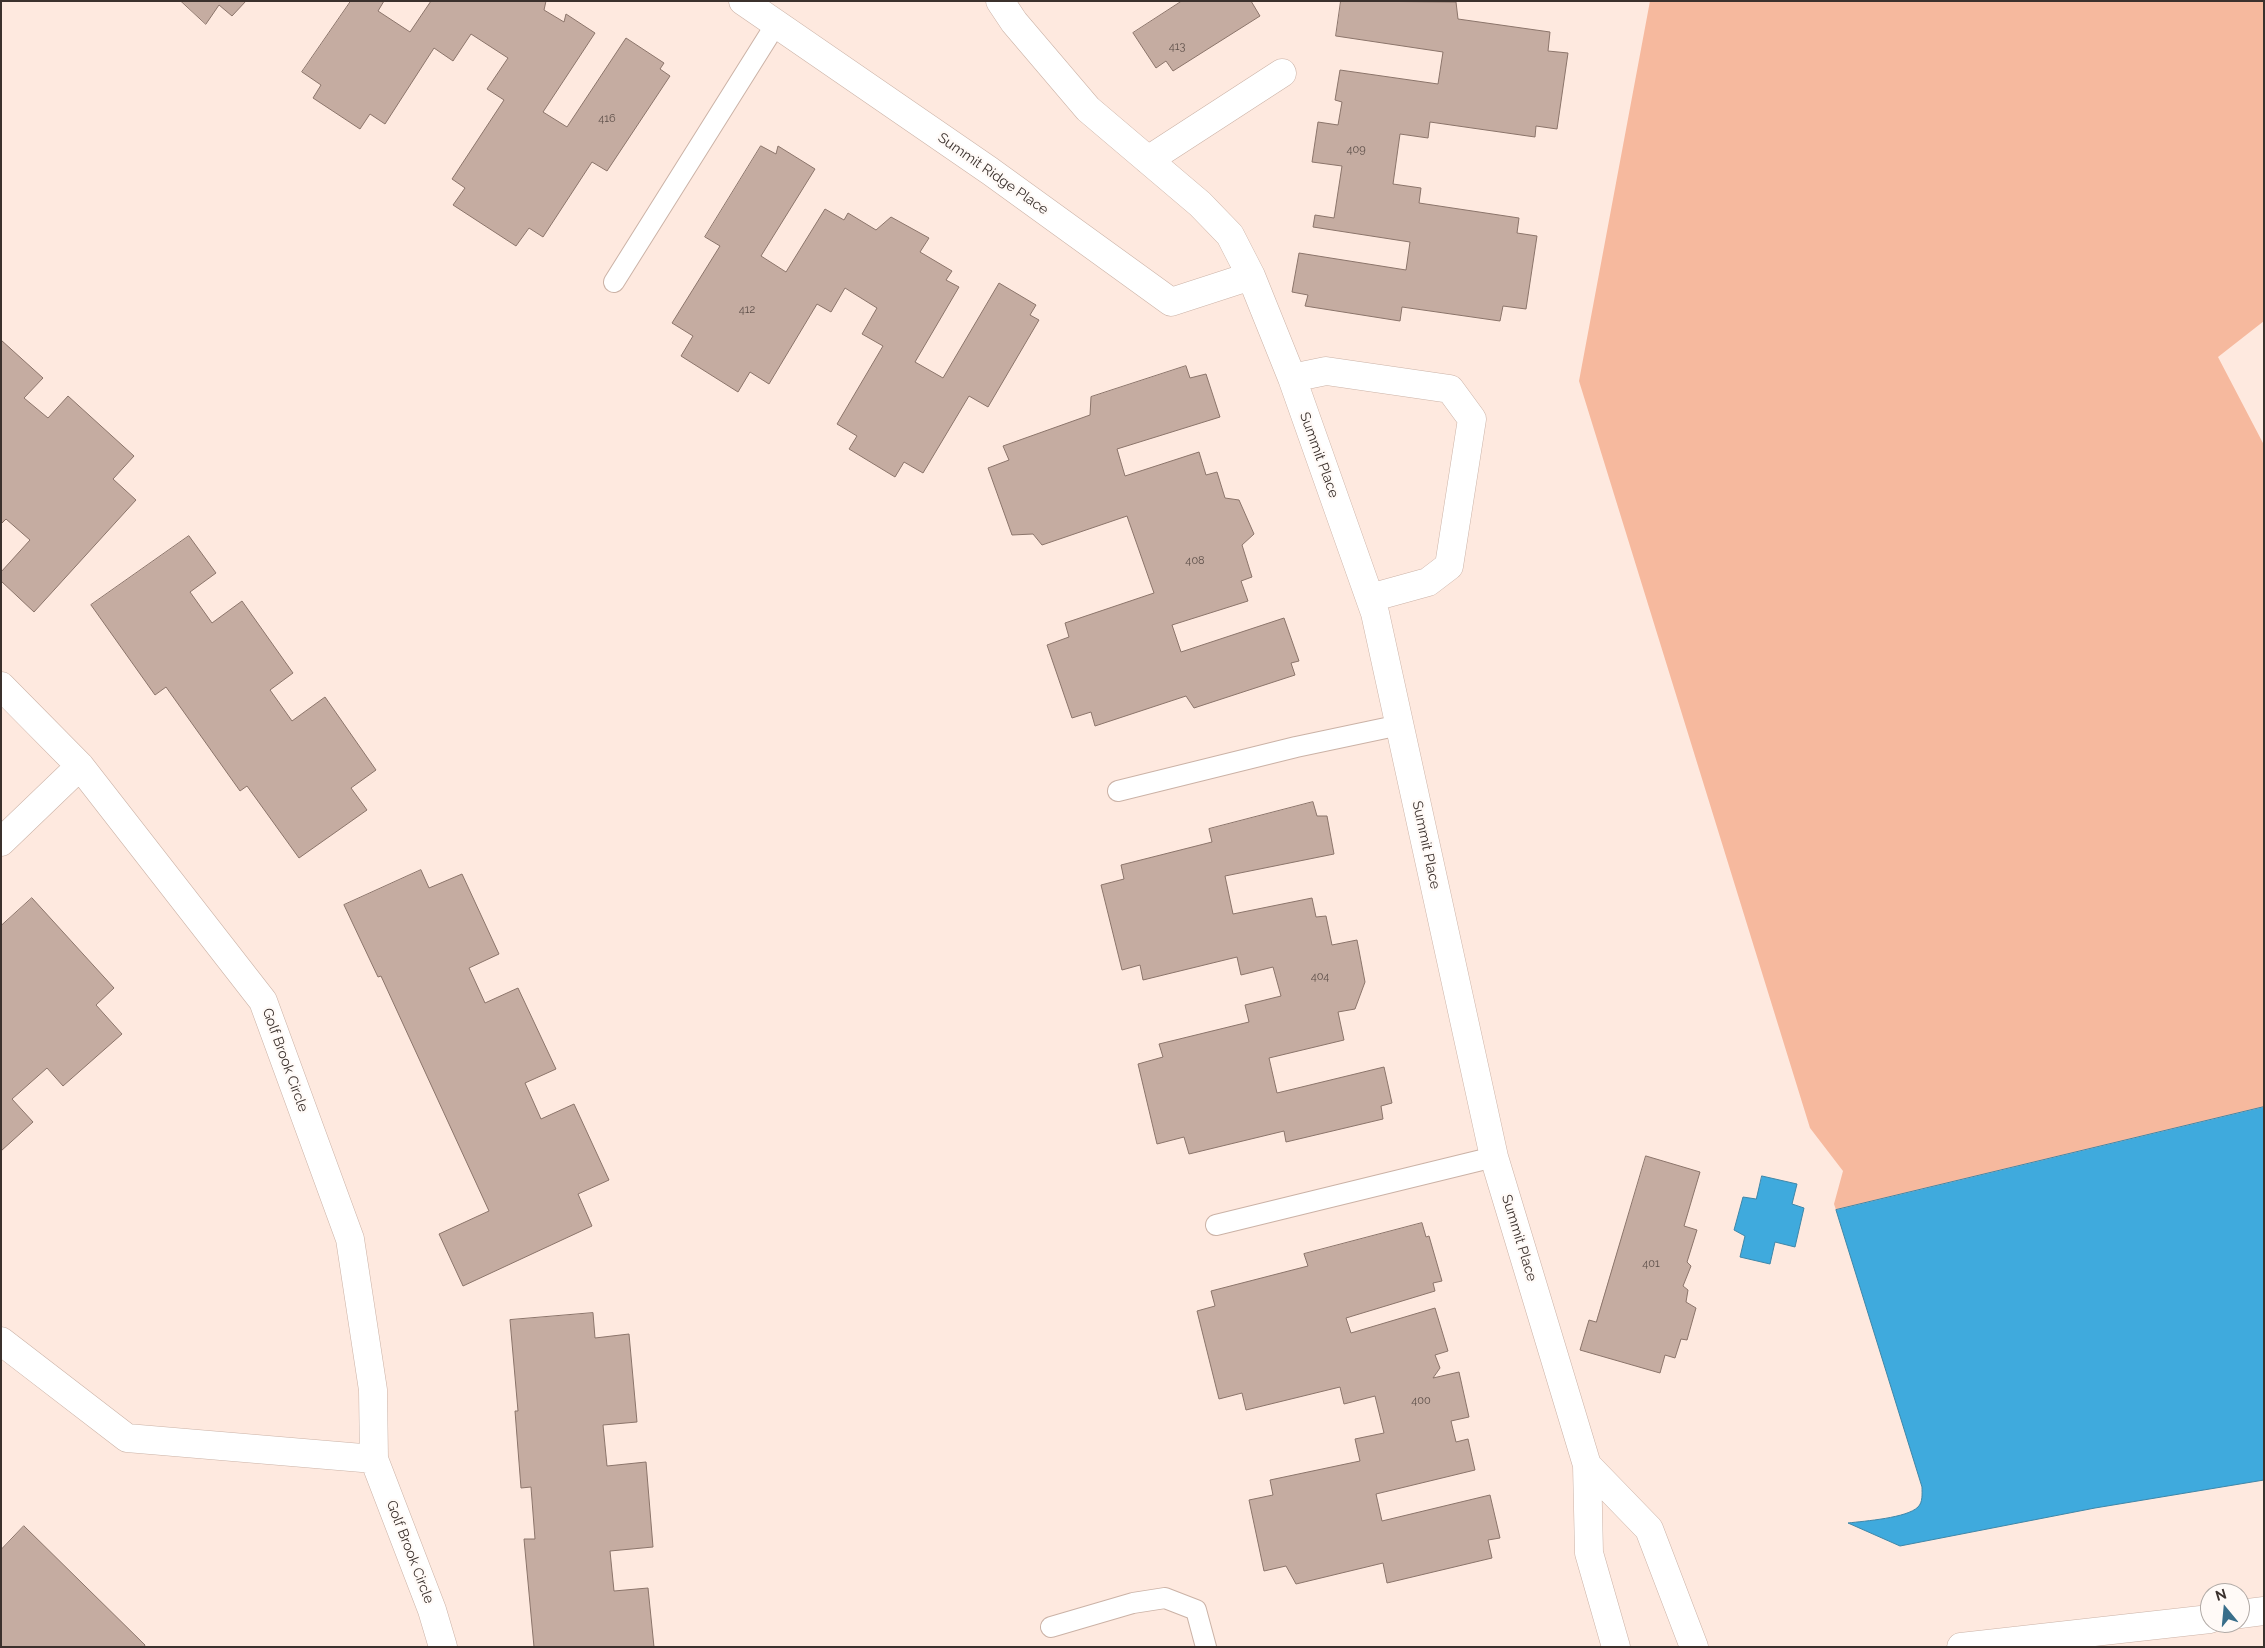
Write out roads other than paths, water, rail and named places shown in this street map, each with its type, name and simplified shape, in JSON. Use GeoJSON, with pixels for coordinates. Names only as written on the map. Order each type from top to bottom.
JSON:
{"type":"FeatureCollection","features":[{"type":"Feature","properties":{"kind":"street","name":"Summit Ridge Place"},"geometry":{"type":"LineString","coordinates":[[743,1],[990,171],[1171,302],[1250,276]]}},
{"type":"Feature","properties":{"kind":"street"},"geometry":{"type":"LineString","coordinates":[[1000,1],[1014,22],[1088,109],[1148,160],[1282,73]]}},
{"type":"Feature","properties":{"kind":"street","name":"Summit Place"},"geometry":{"type":"LineString","coordinates":[[1148,160],[1200,204],[1230,235],[1250,276],[1292,378],[1370,598],[1400,725],[1494,1157],[1587,1465],[1589,1553],[1616,1647]]}},
{"type":"Feature","properties":{"kind":"street"},"geometry":{"type":"LineString","coordinates":[[1292,378],[1326,371],[1450,389],[1472,419],[1450,566],[1428,582],[1370,598]]}},
{"type":"Feature","properties":{"kind":"street","name":"Golf Brook Circle"},"geometry":{"type":"LineString","coordinates":[[1,686],[80,766],[263,1001],[350,1239],[373,1390],[374,1459],[432,1610],[443,1647]]}},
{"type":"Feature","properties":{"kind":"street"},"geometry":{"type":"LineString","coordinates":[[1,842],[80,766]]}},
{"type":"Feature","properties":{"kind":"street"},"geometry":{"type":"LineString","coordinates":[[1,1341],[127,1438],[374,1459]]}},
{"type":"Feature","properties":{"kind":"street","name":"Summit Place"},"geometry":{"type":"LineString","coordinates":[[1587,1465],[1649,1530],[1694,1647]]}},
{"type":"Feature","properties":{"kind":"street"},"geometry":{"type":"LineString","coordinates":[[2250,1613],[2264,1611]]}},
{"type":"Feature","properties":{"kind":"street"},"geometry":{"type":"LineString","coordinates":[[1961,1647],[2200,1619]]}},
{"type":"Feature","properties":{"kind":"lane"},"geometry":{"type":"LineString","coordinates":[[614,282],[776,24]]}},
{"type":"Feature","properties":{"kind":"lane"},"geometry":{"type":"LineString","coordinates":[[1118,792],[1296,747],[1400,725]]}},
{"type":"Feature","properties":{"kind":"lane"},"geometry":{"type":"LineString","coordinates":[[1216,1225],[1494,1157]]}},
{"type":"Feature","properties":{"kind":"lane"},"geometry":{"type":"LineString","coordinates":[[1051,1627],[1133,1603],[1165,1598],[1196,1610],[1206,1647]]}},
{"type":"Feature","properties":{"kind":"water"},"geometry":{"type":"Polygon","coordinates":[[[2264,1107],[2264,1480],[2095,1508],[1900,1546],[1848,1523],[1885,1518],[1913,1511],[1921,1503],[1922,1487],[1836,1210],[2264,1107]]]}},
{"type":"Feature","properties":{"kind":"water"},"geometry":{"type":"Polygon","coordinates":[[[1762,1176],[1797,1184],[1792,1204],[1804,1208],[1795,1247],[1775,1242],[1770,1264],[1740,1257],[1745,1236],[1734,1230],[1743,1197],[1756,1199],[1762,1176]]]}}]}
